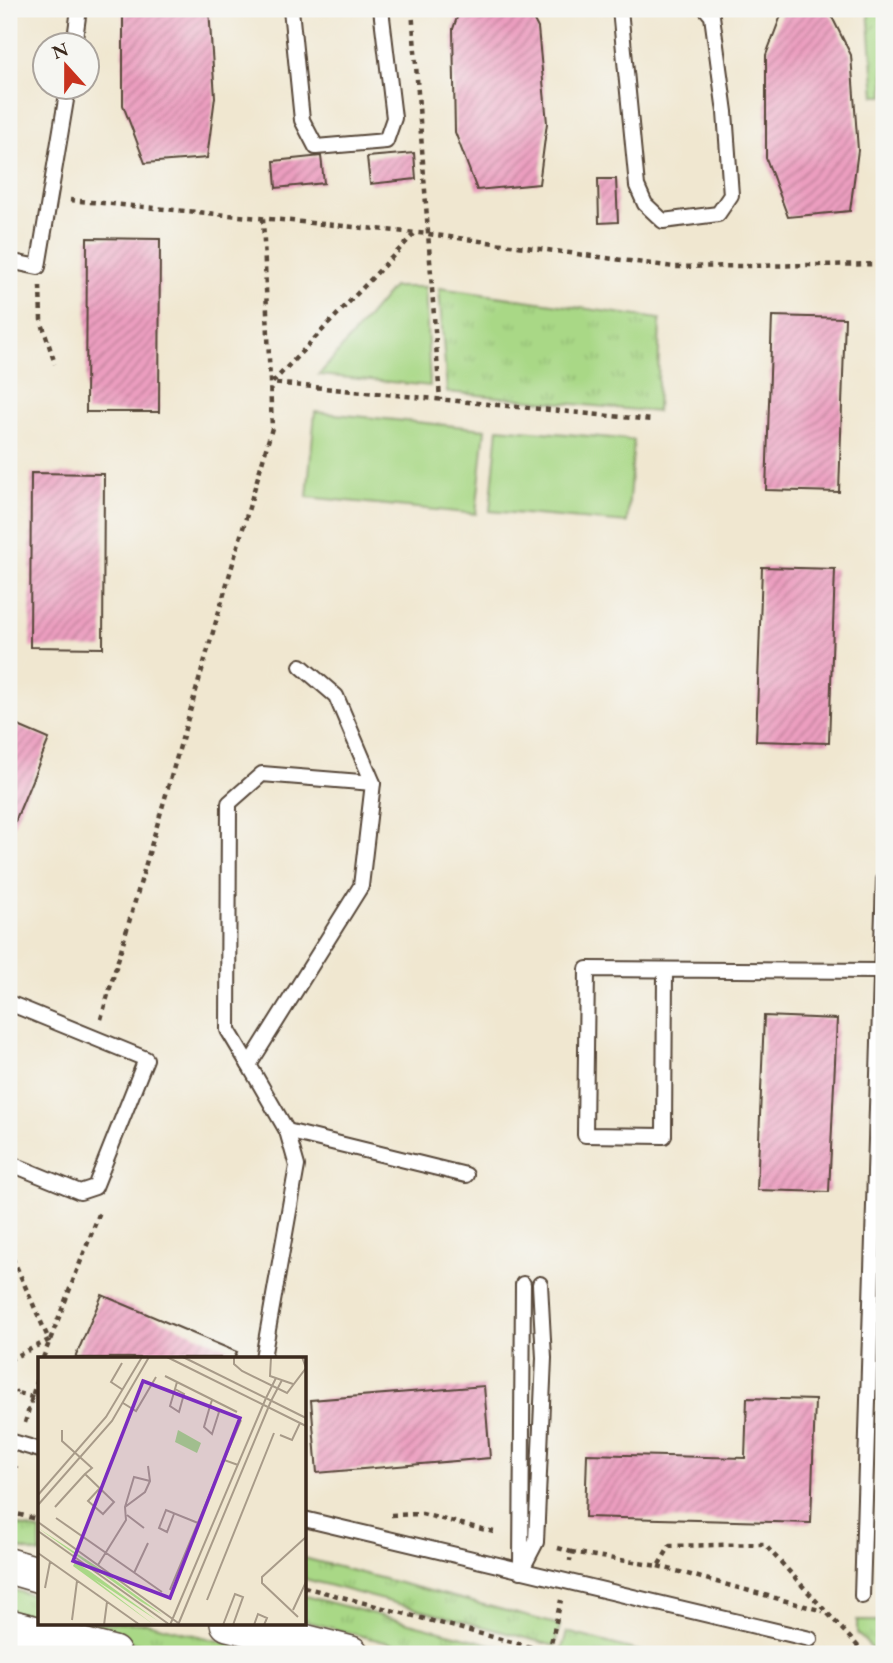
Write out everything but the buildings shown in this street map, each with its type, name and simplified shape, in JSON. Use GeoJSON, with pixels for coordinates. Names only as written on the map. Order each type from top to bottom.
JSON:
{"type":"FeatureCollection","features":[{"type":"Feature","properties":{"kind":"street"},"geometry":{"type":"LineString","coordinates":[[9,1566],[38,1573]]}},
{"type":"Feature","properties":{"kind":"street"},"geometry":{"type":"LineString","coordinates":[[232,1624],[351,1654]]}},
{"type":"Feature","properties":{"kind":"street"},"geometry":{"type":"LineString","coordinates":[[9,1628],[113,1654]]}},
{"type":"Feature","properties":{"kind":"lane"},"geometry":{"type":"LineString","coordinates":[[76,32],[79,9]]}},
{"type":"Feature","properties":{"kind":"lane"},"geometry":{"type":"LineString","coordinates":[[291,9],[302,120],[316,147],[386,141],[394,118],[381,9]]}},
{"type":"Feature","properties":{"kind":"lane"},"geometry":{"type":"LineString","coordinates":[[620,9],[637,186],[645,204],[663,221],[718,214],[731,195],[725,112],[712,16],[706,9]]}},
{"type":"Feature","properties":{"kind":"lane"},"geometry":{"type":"LineString","coordinates":[[9,261],[38,267],[52,198],[66,102]]}},
{"type":"Feature","properties":{"kind":"lane"},"geometry":{"type":"LineString","coordinates":[[249,1065],[362,886],[373,783],[337,696],[302,666]]}},
{"type":"Feature","properties":{"kind":"lane"},"geometry":{"type":"LineString","coordinates":[[263,1357],[297,1166],[287,1131],[228,1030],[229,803],[262,774],[373,783]]}},
{"type":"Feature","properties":{"kind":"lane"},"geometry":{"type":"LineString","coordinates":[[862,1596],[880,1166],[884,879]]}},
{"type":"Feature","properties":{"kind":"lane"},"geometry":{"type":"LineString","coordinates":[[665,970],[664,1136],[585,1135],[587,969],[882,971]]}},
{"type":"Feature","properties":{"kind":"lane"},"geometry":{"type":"LineString","coordinates":[[9,1003],[146,1059],[95,1187],[80,1192],[9,1163]]}},
{"type":"Feature","properties":{"kind":"lane"},"geometry":{"type":"LineString","coordinates":[[287,1131],[466,1175]]}},
{"type":"Feature","properties":{"kind":"lane"},"geometry":{"type":"LineString","coordinates":[[521,1571],[523,1284]]}},
{"type":"Feature","properties":{"kind":"lane"},"geometry":{"type":"LineString","coordinates":[[521,1571],[536,1542],[544,1358],[540,1284]]}},
{"type":"Feature","properties":{"kind":"lane"},"geometry":{"type":"LineString","coordinates":[[9,1441],[38,1449]]}},
{"type":"Feature","properties":{"kind":"lane"},"geometry":{"type":"LineString","coordinates":[[306,1519],[810,1639]]}},
{"type":"Feature","properties":{"kind":"path"},"geometry":{"type":"LineString","coordinates":[[412,9],[440,400]]}},
{"type":"Feature","properties":{"kind":"path"},"geometry":{"type":"LineString","coordinates":[[52,198],[428,234],[674,267],[884,264]]}},
{"type":"Feature","properties":{"kind":"path"},"geometry":{"type":"LineString","coordinates":[[96,1038],[272,428],[263,218]]}},
{"type":"Feature","properties":{"kind":"path"},"geometry":{"type":"LineString","coordinates":[[272,383],[414,233]]}},
{"type":"Feature","properties":{"kind":"path"},"geometry":{"type":"LineString","coordinates":[[38,267],[41,320],[55,364]]}},
{"type":"Feature","properties":{"kind":"path"},"geometry":{"type":"LineString","coordinates":[[272,383],[652,420]]}},
{"type":"Feature","properties":{"kind":"path"},"geometry":{"type":"LineString","coordinates":[[44,1357],[103,1205]]}},
{"type":"Feature","properties":{"kind":"path"},"geometry":{"type":"LineString","coordinates":[[9,1250],[49,1340]]}},
{"type":"Feature","properties":{"kind":"path"},"geometry":{"type":"LineString","coordinates":[[9,1360],[49,1340]]}},
{"type":"Feature","properties":{"kind":"path"},"geometry":{"type":"LineString","coordinates":[[9,1382],[17,1393]]}},
{"type":"Feature","properties":{"kind":"path"},"geometry":{"type":"LineString","coordinates":[[9,1391],[38,1398]]}},
{"type":"Feature","properties":{"kind":"path"},"geometry":{"type":"LineString","coordinates":[[9,1512],[38,1519]]}},
{"type":"Feature","properties":{"kind":"path"},"geometry":{"type":"LineString","coordinates":[[658,1566],[670,1546],[764,1544],[865,1654]]}},
{"type":"Feature","properties":{"kind":"path"},"geometry":{"type":"LineString","coordinates":[[572,1552],[658,1566],[826,1611]]}},
{"type":"Feature","properties":{"kind":"path"},"geometry":{"type":"LineString","coordinates":[[306,1588],[557,1654]]}},
{"type":"Feature","properties":{"kind":"green space"},"geometry":{"type":"Polygon","coordinates":[[[868,9],[884,9],[884,96],[875,96],[868,9]]]}},
{"type":"Feature","properties":{"kind":"green space"},"geometry":{"type":"Polygon","coordinates":[[[393,287],[425,287],[430,386],[319,375],[393,287]]]}},
{"type":"Feature","properties":{"kind":"green space"},"geometry":{"type":"Polygon","coordinates":[[[439,288],[660,319],[657,412],[447,392],[439,288]]]}},
{"type":"Feature","properties":{"kind":"green space"},"geometry":{"type":"Polygon","coordinates":[[[315,412],[485,429],[476,514],[307,497],[315,412]]]}},
{"type":"Feature","properties":{"kind":"green space"},"geometry":{"type":"Polygon","coordinates":[[[498,428],[634,440],[627,523],[490,511],[498,428]]]}},
{"type":"Feature","properties":{"kind":"green space"},"geometry":{"type":"Polygon","coordinates":[[[9,1523],[38,1530],[38,1553],[9,1546],[9,1523]]]}},
{"type":"Feature","properties":{"kind":"green space"},"geometry":{"type":"Polygon","coordinates":[[[306,1559],[560,1625],[555,1646],[306,1579],[306,1559]]]}},
{"type":"Feature","properties":{"kind":"green space"},"geometry":{"type":"Polygon","coordinates":[[[9,1589],[38,1596],[38,1619],[9,1612],[9,1589]]]}},
{"type":"Feature","properties":{"kind":"green space"},"geometry":{"type":"Polygon","coordinates":[[[306,1597],[529,1654],[430,1654],[306,1621],[306,1597]]]}},
{"type":"Feature","properties":{"kind":"green space"},"geometry":{"type":"Polygon","coordinates":[[[857,1621],[884,1621],[884,1654],[877,1654],[857,1633],[857,1621]]]}},
{"type":"Feature","properties":{"kind":"green space"},"geometry":{"type":"Polygon","coordinates":[[[57,1624],[151,1624],[271,1654],[178,1654],[57,1624]]]}},
{"type":"Feature","properties":{"kind":"green space"},"geometry":{"type":"Polygon","coordinates":[[[567,1632],[649,1654],[561,1652],[567,1632]]]}}]}
